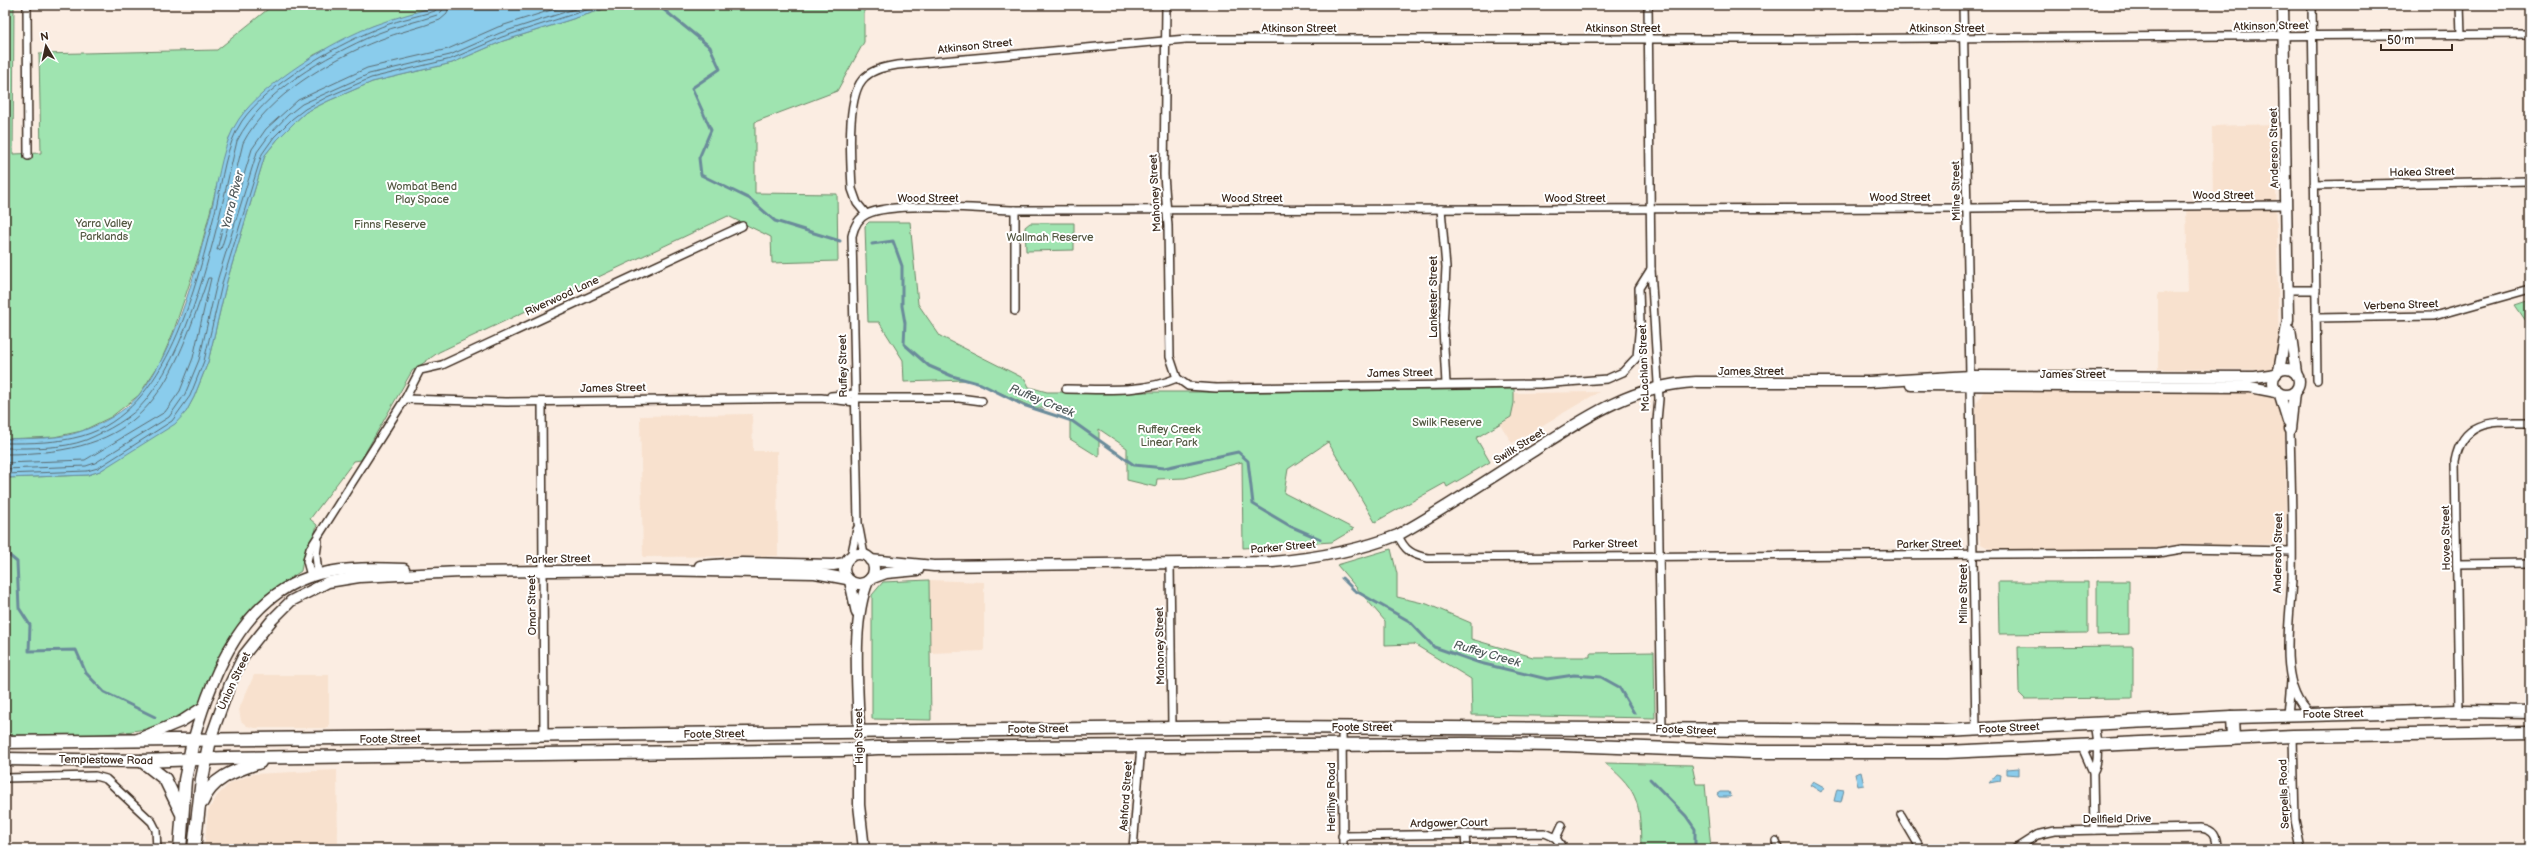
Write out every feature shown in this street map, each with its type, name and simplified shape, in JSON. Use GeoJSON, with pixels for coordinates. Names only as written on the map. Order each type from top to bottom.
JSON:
{"type":"FeatureCollection","features":[{"type":"Feature","properties":{"kind":"main road","name":"Anderson Street"},"geometry":{"type":"LineString","coordinates":[[2283,5],[2288,320],[2296,373]]}},
{"type":"Feature","properties":{"kind":"main road","name":"Anderson Street"},"geometry":{"type":"LineString","coordinates":[[2278,372],[2288,320]]}},
{"type":"Feature","properties":{"kind":"main road"},"geometry":{"type":"LineString","coordinates":[[2288,369],[2296,373],[2300,381],[2294,393],[2288,396],[2278,393],[2273,381],[2278,372],[2288,369]]}},
{"type":"Feature","properties":{"kind":"main road","name":"James Street"},"geometry":{"type":"LineString","coordinates":[[1657,387],[1696,382],[2206,381],[2255,377],[2278,372]]}},
{"type":"Feature","properties":{"kind":"main road","name":"James Street"},"geometry":{"type":"LineString","coordinates":[[2206,381],[2250,387],[2278,393]]}},
{"type":"Feature","properties":{"kind":"main road","name":"Swilk Street"},"geometry":{"type":"LineString","coordinates":[[1398,535],[1592,414],[1625,397],[1657,387]]}},
{"type":"Feature","properties":{"kind":"main road","name":"Anderson Street"},"geometry":{"type":"LineString","coordinates":[[2278,393],[2290,429]]}},
{"type":"Feature","properties":{"kind":"main road","name":"Anderson Street"},"geometry":{"type":"LineString","coordinates":[[2290,429],[2294,393]]}},
{"type":"Feature","properties":{"kind":"main road","name":"Parker Street"},"geometry":{"type":"LineString","coordinates":[[869,580],[886,573],[934,566],[1273,562],[1313,558],[1383,541],[1398,535]]}},
{"type":"Feature","properties":{"kind":"main road"},"geometry":{"type":"LineString","coordinates":[[868,558],[874,570],[869,580],[860,584],[848,580],[844,571],[848,560],[868,558]]}},
{"type":"Feature","properties":{"kind":"main road","name":"Parker Street"},"geometry":{"type":"LineString","coordinates":[[868,558],[934,566]]}},
{"type":"Feature","properties":{"kind":"main road","name":"Parker Street"},"geometry":{"type":"LineString","coordinates":[[656,570],[724,564],[818,565],[848,560]]}},
{"type":"Feature","properties":{"kind":"main road","name":"Parker Street"},"geometry":{"type":"LineString","coordinates":[[315,575],[371,568],[460,572]]}},
{"type":"Feature","properties":{"kind":"main road","name":"Parker Street"},"geometry":{"type":"LineString","coordinates":[[318,585],[343,579],[460,572],[543,571],[656,570],[815,573],[848,580]]}},
{"type":"Feature","properties":{"kind":"main road"},"geometry":{"type":"LineString","coordinates":[[315,575],[318,585]]}},
{"type":"Feature","properties":{"kind":"main road","name":"Union Street"},"geometry":{"type":"LineString","coordinates":[[193,741],[202,708],[231,646],[250,618],[273,595],[315,575]]}},
{"type":"Feature","properties":{"kind":"main road","name":"High Street"},"geometry":{"type":"LineString","coordinates":[[848,580],[858,623]]}},
{"type":"Feature","properties":{"kind":"main road","name":"High Street"},"geometry":{"type":"LineString","coordinates":[[864,849],[859,805],[858,623],[862,598],[869,580]]}},
{"type":"Feature","properties":{"kind":"main road","name":"Union Street"},"geometry":{"type":"LineString","coordinates":[[194,849],[197,814],[210,740],[230,684],[244,655],[282,609],[301,594],[318,585]]}},
{"type":"Feature","properties":{"kind":"main road"},"geometry":{"type":"LineString","coordinates":[[130,742],[182,721],[202,708]]}},
{"type":"Feature","properties":{"kind":"main road"},"geometry":{"type":"LineString","coordinates":[[2458,733],[2459,711]]}},
{"type":"Feature","properties":{"kind":"main road","name":"Foote Street"},"geometry":{"type":"LineString","coordinates":[[193,741],[859,731],[1342,726],[1839,732],[1976,730],[2232,716],[2459,711],[2530,712]]}},
{"type":"Feature","properties":{"kind":"main road"},"geometry":{"type":"LineString","coordinates":[[2288,715],[2293,736]]}},
{"type":"Feature","properties":{"kind":"main road"},"geometry":{"type":"LineString","coordinates":[[2232,716],[2233,739]]}},
{"type":"Feature","properties":{"kind":"main road"},"geometry":{"type":"LineString","coordinates":[[1662,730],[1662,748]]}},
{"type":"Feature","properties":{"kind":"main road"},"geometry":{"type":"LineString","coordinates":[[1976,730],[1977,751]]}},
{"type":"Feature","properties":{"kind":"main road","name":"Foote Street"},"geometry":{"type":"LineString","coordinates":[[207,759],[1141,745],[1342,744],[1564,745],[1754,752],[1977,751],[2293,736],[2530,732]]}},
{"type":"Feature","properties":{"kind":"main road"},"geometry":{"type":"LineString","coordinates":[[180,849],[181,813],[188,761],[193,741]]}},
{"type":"Feature","properties":{"kind":"main road","name":"Templestowe Road"},"geometry":{"type":"LineString","coordinates":[[5,742],[193,741]]}},
{"type":"Feature","properties":{"kind":"main road"},"geometry":{"type":"LineString","coordinates":[[197,814],[208,791],[220,779],[230,773],[271,758]]}},
{"type":"Feature","properties":{"kind":"main road","name":"Templestowe Road"},"geometry":{"type":"LineString","coordinates":[[5,759],[188,761],[207,759]]}},
{"type":"Feature","properties":{"kind":"main road"},"geometry":{"type":"LineString","coordinates":[[142,761],[165,779],[181,813]]}},
{"type":"Feature","properties":{"kind":"street"},"geometry":{"type":"LineString","coordinates":[[27,5],[28,156]]}},
{"type":"Feature","properties":{"kind":"street","name":"Mahoney Street"},"geometry":{"type":"LineString","coordinates":[[1166,5],[1164,175],[1168,226],[1170,357],[1177,378]]}},
{"type":"Feature","properties":{"kind":"street","name":"McLachlan Street"},"geometry":{"type":"LineString","coordinates":[[1648,5],[1651,269],[1657,387],[1662,730]]}},
{"type":"Feature","properties":{"kind":"street","name":"Milne Street"},"geometry":{"type":"LineString","coordinates":[[1963,5],[1976,730]]}},
{"type":"Feature","properties":{"kind":"street"},"geometry":{"type":"LineString","coordinates":[[2312,5],[2317,380]]}},
{"type":"Feature","properties":{"kind":"street"},"geometry":{"type":"LineString","coordinates":[[2460,5],[2461,35]]}},
{"type":"Feature","properties":{"kind":"street","name":"Atkinson Street"},"geometry":{"type":"LineString","coordinates":[[866,214],[858,203],[852,189],[852,108],[858,86],[873,71],[904,64],[1186,39],[2283,37],[2530,34]]}},
{"type":"Feature","properties":{"kind":"street","name":"Hakea Street"},"geometry":{"type":"LineString","coordinates":[[2314,184],[2530,181]]}},
{"type":"Feature","properties":{"kind":"street","name":"Wood Street"},"geometry":{"type":"LineString","coordinates":[[866,214],[878,210],[908,208],[1015,210],[1967,208],[2286,205]]}},
{"type":"Feature","properties":{"kind":"street","name":"Lankester Street"},"geometry":{"type":"LineString","coordinates":[[1441,209],[1446,268],[1443,328],[1446,384]]}},
{"type":"Feature","properties":{"kind":"street"},"geometry":{"type":"LineString","coordinates":[[1015,210],[1015,311]]}},
{"type":"Feature","properties":{"kind":"street","name":"Ruffey Street"},"geometry":{"type":"LineString","coordinates":[[866,214],[855,226],[852,236],[858,523],[868,558]]}},
{"type":"Feature","properties":{"kind":"street","name":"Riverwood Lane"},"geometry":{"type":"LineString","coordinates":[[406,398],[420,370],[442,365],[742,226]]}},
{"type":"Feature","properties":{"kind":"street","name":"James Street"},"geometry":{"type":"LineString","coordinates":[[1177,378],[1182,383],[1198,388],[1591,382],[1619,375],[1631,366],[1637,357],[1640,321],[1639,288],[1651,269]]}},
{"type":"Feature","properties":{"kind":"street","name":"Verbena Street"},"geometry":{"type":"LineString","coordinates":[[2316,318],[2434,316],[2530,289]]}},
{"type":"Feature","properties":{"kind":"street"},"geometry":{"type":"LineString","coordinates":[[2287,290],[2316,290]]}},
{"type":"Feature","properties":{"kind":"street"},"geometry":{"type":"LineString","coordinates":[[1066,389],[1136,390],[1161,385],[1177,378]]}},
{"type":"Feature","properties":{"kind":"street"},"geometry":{"type":"LineString","coordinates":[[315,575],[319,537],[406,398]]}},
{"type":"Feature","properties":{"kind":"street","name":"James Street"},"geometry":{"type":"LineString","coordinates":[[406,398],[542,402],[821,398],[959,398],[982,401]]}},
{"type":"Feature","properties":{"kind":"street","name":"Omar Street"},"geometry":{"type":"LineString","coordinates":[[542,402],[544,736]]}},
{"type":"Feature","properties":{"kind":"street","name":"Hovea Street"},"geometry":{"type":"LineString","coordinates":[[2459,711],[2455,461],[2461,441],[2474,428],[2484,424],[2530,422]]}},
{"type":"Feature","properties":{"kind":"street","name":"Anderson Street"},"geometry":{"type":"LineString","coordinates":[[2288,715],[2291,677],[2287,633],[2292,578],[2290,429]]}},
{"type":"Feature","properties":{"kind":"street","name":"Ruffey Street"},"geometry":{"type":"LineString","coordinates":[[848,560],[858,523]]}},
{"type":"Feature","properties":{"kind":"street","name":"Parker Street"},"geometry":{"type":"LineString","coordinates":[[1398,535],[1404,547],[1415,556],[1428,558],[2151,553],[2182,549],[2291,551]]}},
{"type":"Feature","properties":{"kind":"street","name":"Mahoney Street"},"geometry":{"type":"LineString","coordinates":[[1170,563],[1172,727]]}},
{"type":"Feature","properties":{"kind":"street"},"geometry":{"type":"LineString","coordinates":[[2457,564],[2530,563]]}},
{"type":"Feature","properties":{"kind":"street","name":"Anderson Street"},"geometry":{"type":"LineString","coordinates":[[2291,677],[2301,706],[2310,714]]}},
{"type":"Feature","properties":{"kind":"street"},"geometry":{"type":"LineString","coordinates":[[2093,772],[2096,769],[2097,746],[2094,723]]}},
{"type":"Feature","properties":{"kind":"street","name":"Herlihys Road"},"geometry":{"type":"LineString","coordinates":[[1342,726],[1343,849]]}},
{"type":"Feature","properties":{"kind":"street","name":"Serpells Road"},"geometry":{"type":"LineString","coordinates":[[2293,736],[2294,820],[2301,849]]}},
{"type":"Feature","properties":{"kind":"street","name":"Ashford Street"},"geometry":{"type":"LineString","coordinates":[[1133,849],[1141,745]]}},
{"type":"Feature","properties":{"kind":"street"},"geometry":{"type":"LineString","coordinates":[[2082,747],[2093,772],[2094,830]]}},
{"type":"Feature","properties":{"kind":"street","name":"Templestowe Road"},"geometry":{"type":"LineString","coordinates":[[5,778],[100,777],[110,782],[136,806],[154,826],[157,849]]}},
{"type":"Feature","properties":{"kind":"street"},"geometry":{"type":"LineString","coordinates":[[1901,815],[1921,849]]}},
{"type":"Feature","properties":{"kind":"street"},"geometry":{"type":"LineString","coordinates":[[1562,825],[1556,838],[1563,849]]}},
{"type":"Feature","properties":{"kind":"street","name":"Dellfield Drive"},"geometry":{"type":"LineString","coordinates":[[2015,849],[2037,835],[2046,832],[2094,830],[2201,828],[2212,831],[2217,845]]}},
{"type":"Feature","properties":{"kind":"street","name":"Ardgower Court"},"geometry":{"type":"LineString","coordinates":[[1342,836],[1545,833],[1556,838]]}},
{"type":"Feature","properties":{"kind":"street"},"geometry":{"type":"LineString","coordinates":[[1465,834],[1466,849]]}},
{"type":"Feature","properties":{"kind":"street"},"geometry":{"type":"LineString","coordinates":[[1776,841],[1778,849]]}},
{"type":"Feature","properties":{"kind":"shaded area"},"geometry":{"type":"Polygon","coordinates":[[[2275,124],[2279,355],[2272,370],[2158,369],[2158,293],[2188,293],[2186,202],[2213,202],[2212,126],[2275,124]]]}},
{"type":"Feature","properties":{"kind":"shaded area"},"geometry":{"type":"Polygon","coordinates":[[[2251,389],[2275,396],[2285,422],[2286,534],[2284,539],[2276,544],[2215,546],[2206,544],[2168,545],[2161,548],[1992,550],[1981,544],[1978,534],[1976,404],[1983,392],[2251,389]]]}},
{"type":"Feature","properties":{"kind":"shaded area"},"geometry":{"type":"Polygon","coordinates":[[[1599,392],[1512,443],[1500,424],[1511,417],[1514,393],[1599,392]]]}},
{"type":"Feature","properties":{"kind":"shaded area"},"geometry":{"type":"Polygon","coordinates":[[[752,414],[753,451],[777,451],[778,556],[643,557],[640,416],[752,414]]]}},
{"type":"Feature","properties":{"kind":"shaded area"},"geometry":{"type":"Polygon","coordinates":[[[929,580],[984,582],[984,651],[930,653],[929,580]]]}},
{"type":"Feature","properties":{"kind":"shaded area"},"geometry":{"type":"Polygon","coordinates":[[[254,675],[329,675],[329,728],[255,728],[247,726],[241,721],[239,709],[254,675]]]}},
{"type":"Feature","properties":{"kind":"shaded area"},"geometry":{"type":"Polygon","coordinates":[[[337,770],[338,849],[204,849],[208,811],[217,796],[230,783],[253,774],[337,770]]]}},
{"type":"Feature","properties":{"kind":"green space","name":"Yarra Valley Parklands"},"geometry":{"type":"Polygon","coordinates":[[[5,5],[14,5],[13,154],[41,153],[39,54],[217,50],[273,5],[440,5],[373,26],[314,55],[255,101],[229,138],[199,255],[173,333],[160,363],[139,395],[111,417],[82,431],[54,437],[5,439],[5,5]]]}},
{"type":"Feature","properties":{"kind":"green space","name":"Finns Reserve"},"geometry":{"type":"Polygon","coordinates":[[[610,5],[864,5],[864,42],[837,91],[755,122],[755,193],[837,194],[838,261],[772,263],[771,237],[728,216],[439,352],[412,371],[361,460],[354,461],[310,519],[317,525],[314,536],[304,554],[301,571],[270,593],[252,609],[237,627],[228,642],[199,703],[194,709],[178,719],[156,727],[131,731],[76,735],[5,735],[5,478],[88,475],[100,471],[186,412],[194,397],[208,362],[227,281],[265,155],[277,140],[306,112],[372,82],[452,63],[503,41],[601,10],[610,5]]]}},
{"type":"Feature","properties":{"kind":"green space","name":"Ruffey Creek Linear Park"},"geometry":{"type":"Polygon","coordinates":[[[869,222],[910,222],[918,304],[940,336],[1025,379],[1029,387],[1047,392],[1256,392],[1514,389],[1514,403],[1511,417],[1476,438],[1490,462],[1447,487],[1445,483],[1375,522],[1328,442],[1288,469],[1284,493],[1354,529],[1332,542],[1243,548],[1242,462],[1185,478],[1157,479],[1156,487],[1127,480],[1127,448],[1099,429],[1099,457],[1070,439],[1070,408],[1034,408],[981,384],[965,380],[904,382],[903,360],[879,322],[868,322],[865,226],[869,222]]]}},
{"type":"Feature","properties":{"kind":"green space","name":"Wallmah Reserve"},"geometry":{"type":"Polygon","coordinates":[[[1030,223],[1074,223],[1074,250],[1026,251],[1025,227],[1030,223]]]}},
{"type":"Feature","properties":{"kind":"green space"},"geometry":{"type":"Polygon","coordinates":[[[2530,300],[2530,327],[2515,305],[2530,300]]]}},
{"type":"Feature","properties":{"kind":"green space"},"geometry":{"type":"Polygon","coordinates":[[[1391,549],[1397,574],[1397,597],[1427,604],[1471,623],[1471,639],[1533,657],[1590,657],[1590,653],[1654,652],[1655,718],[1472,715],[1471,679],[1414,644],[1385,645],[1385,621],[1337,565],[1391,549]]]}},
{"type":"Feature","properties":{"kind":"green space"},"geometry":{"type":"Polygon","coordinates":[[[929,580],[931,720],[872,719],[872,595],[883,582],[929,580]]]}},
{"type":"Feature","properties":{"kind":"green space"},"geometry":{"type":"Polygon","coordinates":[[[2097,581],[2129,581],[2129,634],[2097,635],[2097,581]]]}},
{"type":"Feature","properties":{"kind":"green space"},"geometry":{"type":"Polygon","coordinates":[[[1998,582],[2088,582],[2088,633],[1999,634],[1998,582]]]}},
{"type":"Feature","properties":{"kind":"green space"},"geometry":{"type":"Polygon","coordinates":[[[2133,646],[2133,698],[2025,699],[2019,693],[2018,647],[2133,646]]]}},
{"type":"Feature","properties":{"kind":"green space"},"geometry":{"type":"Polygon","coordinates":[[[1605,763],[1692,765],[1696,784],[1705,784],[1711,849],[1641,849],[1639,811],[1636,801],[1626,783],[1605,763]]]}},
{"type":"Feature","properties":{"kind":"water","name":"Yarra River"},"geometry":{"type":"Polygon","coordinates":[[[440,5],[610,5],[601,10],[503,41],[452,63],[372,82],[306,112],[277,140],[265,155],[227,281],[208,362],[194,397],[186,412],[175,424],[100,471],[88,475],[5,478],[5,439],[63,436],[90,428],[121,412],[134,401],[153,375],[176,329],[185,303],[201,251],[225,149],[239,119],[250,105],[282,77],[340,41],[383,22],[440,5]]]}},
{"type":"Feature","properties":{"kind":"water"},"geometry":{"type":"Polygon","coordinates":[[[2019,768],[2019,775],[2007,774],[2007,769],[2019,768]]]}},
{"type":"Feature","properties":{"kind":"water"},"geometry":{"type":"Polygon","coordinates":[[[1861,772],[1864,785],[1858,786],[1855,774],[1861,772]]]}},
{"type":"Feature","properties":{"kind":"water"},"geometry":{"type":"Polygon","coordinates":[[[1997,774],[2001,775],[2000,781],[1989,783],[1997,774]]]}},
{"type":"Feature","properties":{"kind":"water"},"geometry":{"type":"Polygon","coordinates":[[[1813,781],[1824,787],[1821,792],[1810,785],[1813,781]]]}},
{"type":"Feature","properties":{"kind":"water"},"geometry":{"type":"Polygon","coordinates":[[[1837,789],[1844,790],[1841,802],[1834,801],[1837,789]]]}},
{"type":"Feature","properties":{"kind":"water"},"geometry":{"type":"Polygon","coordinates":[[[1720,792],[1729,792],[1731,797],[1719,797],[1717,794],[1720,792]]]}},
{"type":"Feature","properties":{"kind":"waterway","name":"Ruffey Creek"},"geometry":{"type":"LineString","coordinates":[[658,5],[710,47],[720,69],[692,88],[711,130],[699,158],[701,175],[750,199],[775,221],[840,241]]}},
{"type":"Feature","properties":{"kind":"waterway","name":"Ruffey Creek"},"geometry":{"type":"LineString","coordinates":[[872,244],[893,241],[902,266],[902,306],[905,323],[904,344],[929,366],[952,376],[981,384],[1023,405],[1072,421],[1134,465],[1164,468],[1238,452],[1248,461],[1253,504],[1290,526],[1320,539]]}},
{"type":"Feature","properties":{"kind":"waterway"},"geometry":{"type":"LineString","coordinates":[[5,552],[17,562],[19,608],[30,625],[29,651],[76,650],[86,673],[104,692],[155,717]]}},
{"type":"Feature","properties":{"kind":"waterway","name":"Ruffey Creek"},"geometry":{"type":"LineString","coordinates":[[1342,578],[1354,590],[1409,621],[1434,647],[1480,663],[1547,679],[1574,675],[1601,677],[1619,687],[1634,713]]}},
{"type":"Feature","properties":{"kind":"waterway","name":"Ruffey Creek"},"geometry":{"type":"LineString","coordinates":[[1650,779],[1686,816],[1695,829],[1695,849]]}},
{"type":"Feature","properties":{"kind":"park label","name":"Wombat Bend Play Space"},"geometry":{"type":"Point","coordinates":[422,192]}},
{"type":"Feature","properties":{"kind":"park label","name":"Swilk Reserve"},"geometry":{"type":"Point","coordinates":[1447,422]}}]}
